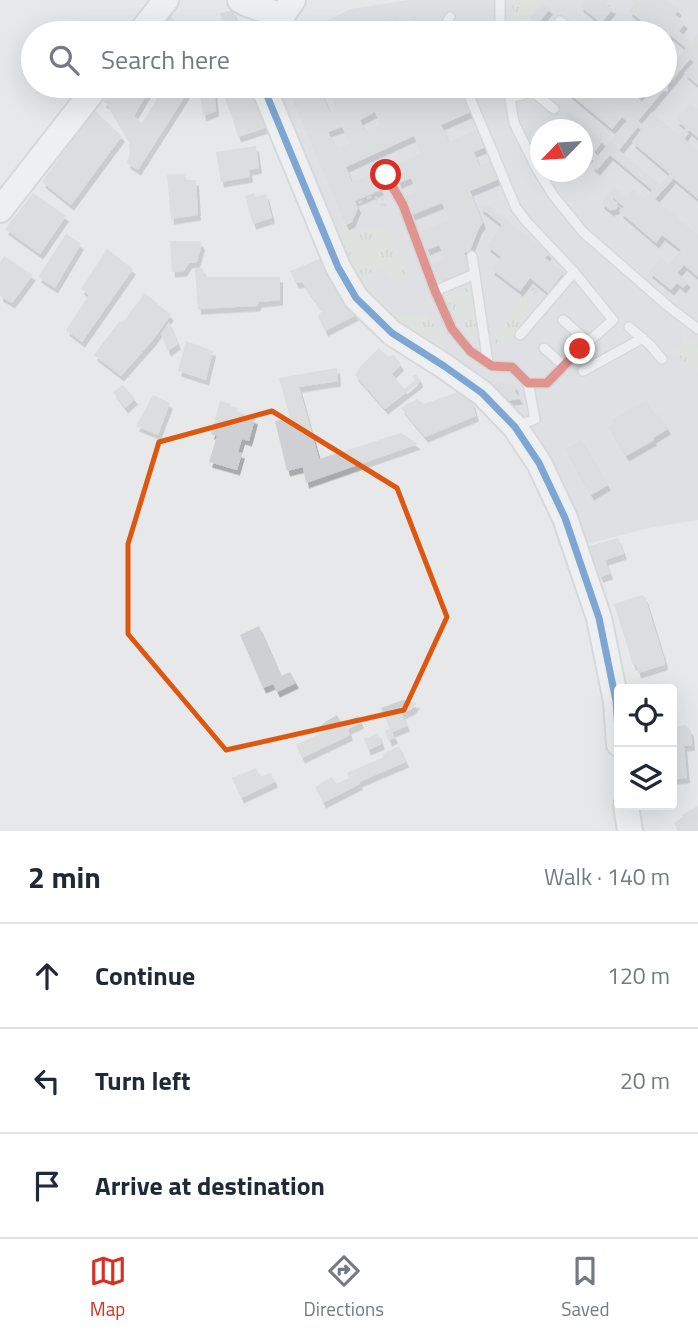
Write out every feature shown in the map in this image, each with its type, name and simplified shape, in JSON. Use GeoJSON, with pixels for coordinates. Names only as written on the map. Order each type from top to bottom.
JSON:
{"type":"FeatureCollection","features":[{"type":"Feature","properties":{"kind":"street"},"geometry":{"type":"LineString","coordinates":[[149,21],[166,0]]}},
{"type":"Feature","properties":{"kind":"street"},"geometry":{"type":"LineString","coordinates":[[240,0],[280,16]]}},
{"type":"Feature","properties":{"kind":"street"},"geometry":{"type":"LineString","coordinates":[[0,210],[87,98]]}},
{"type":"Feature","properties":{"kind":"street"},"geometry":{"type":"LineString","coordinates":[[268,98],[338,267],[356,298],[392,333],[482,393],[515,427],[538,463],[565,518],[593,597],[614,694]]}},
{"type":"Feature","properties":{"kind":"street"},"geometry":{"type":"LineString","coordinates":[[627,810],[630,831]]}},
{"type":"Feature","properties":{"kind":"lane"},"geometry":{"type":"LineString","coordinates":[[500,0],[500,21]]}},
{"type":"Feature","properties":{"kind":"lane"},"geometry":{"type":"LineString","coordinates":[[448,21],[450,17]]}},
{"type":"Feature","properties":{"kind":"lane"},"geometry":{"type":"LineString","coordinates":[[470,98],[516,208],[613,320],[547,383],[528,383]]}},
{"type":"Feature","properties":{"kind":"lane"},"geometry":{"type":"LineString","coordinates":[[510,98],[514,123],[537,169],[583,232],[698,329]]}},
{"type":"Feature","properties":{"kind":"lane"},"geometry":{"type":"LineString","coordinates":[[543,98],[554,109]]}},
{"type":"Feature","properties":{"kind":"lane"},"geometry":{"type":"LineString","coordinates":[[386,175],[403,205],[452,329],[470,351],[492,366],[512,367],[528,383],[535,419],[515,427]]}},
{"type":"Feature","properties":{"kind":"lane"},"geometry":{"type":"LineString","coordinates":[[472,256],[488,363]]}},
{"type":"Feature","properties":{"kind":"lane"},"geometry":{"type":"LineString","coordinates":[[520,335],[574,272]]}},
{"type":"Feature","properties":{"kind":"lane"},"geometry":{"type":"LineString","coordinates":[[435,291],[475,274]]}},
{"type":"Feature","properties":{"kind":"lane"},"geometry":{"type":"LineString","coordinates":[[563,320],[588,342]]}},
{"type":"Feature","properties":{"kind":"lane"},"geometry":{"type":"LineString","coordinates":[[629,327],[662,359]]}},
{"type":"Feature","properties":{"kind":"lane"},"geometry":{"type":"LineString","coordinates":[[583,371],[643,338]]}},
{"type":"Feature","properties":{"kind":"lane"},"geometry":{"type":"LineString","coordinates":[[544,348],[564,366]]}},
{"type":"Feature","properties":{"kind":"path"},"geometry":{"type":"LineString","coordinates":[[358,203],[375,195],[380,205],[385,205],[380,194]]}},
{"type":"Feature","properties":{"kind":"path"},"geometry":{"type":"LineString","coordinates":[[529,288],[531,290],[536,290],[533,294],[531,290],[532,289],[533,288],[535,288]]}},
{"type":"Feature","properties":{"kind":"highlighted area"},"geometry":{"type":"Polygon","coordinates":[[[272,411],[397,488],[447,617],[404,710],[226,750],[128,634],[128,544],[159,442],[272,411]]]}},
{"type":"Feature","properties":{"kind":"shaded area"},"geometry":{"type":"Polygon","coordinates":[[[409,0],[698,0],[698,520],[649,528],[584,545],[544,457],[397,329],[334,239],[278,98],[677,98],[677,21],[326,21],[351,9],[409,0]]]}},
{"type":"Feature","properties":{"kind":"green space"},"geometry":{"type":"Polygon","coordinates":[[[512,0],[543,0],[528,18],[531,21],[514,21],[512,0]]]}},
{"type":"Feature","properties":{"kind":"green space"},"geometry":{"type":"Polygon","coordinates":[[[350,224],[357,232],[373,226],[386,226],[399,256],[405,262],[407,273],[400,280],[394,281],[379,266],[365,277],[381,300],[396,313],[403,316],[412,312],[415,318],[427,313],[445,345],[440,352],[395,326],[354,278],[334,239],[345,225],[350,224]]]}},
{"type":"Feature","properties":{"kind":"green space"},"geometry":{"type":"Polygon","coordinates":[[[469,286],[479,345],[463,328],[444,294],[457,293],[469,286]]]}},
{"type":"Feature","properties":{"kind":"green space"},"geometry":{"type":"Polygon","coordinates":[[[524,295],[528,315],[506,345],[496,346],[494,335],[524,295]]]}},
{"type":"Feature","properties":{"kind":"green space"},"geometry":{"type":"Polygon","coordinates":[[[682,333],[698,347],[698,373],[669,349],[682,348],[682,333]]]}},
{"type":"Feature","properties":{"kind":"building"},"geometry":{"type":"Polygon","coordinates":[[[584,0],[608,0],[605,4],[613,9],[603,21],[599,21],[580,6],[584,0]]]}},
{"type":"Feature","properties":{"kind":"building"},"geometry":{"type":"Polygon","coordinates":[[[630,0],[667,0],[679,10],[675,15],[685,23],[679,31],[691,42],[698,34],[698,85],[684,73],[694,62],[690,59],[677,74],[677,60],[686,48],[677,41],[677,21],[641,21],[629,11],[634,3],[630,0]]]}},
{"type":"Feature","properties":{"kind":"building"},"geometry":{"type":"Polygon","coordinates":[[[543,3],[550,9],[540,21],[530,18],[543,3]]]}},
{"type":"Feature","properties":{"kind":"building"},"geometry":{"type":"Polygon","coordinates":[[[233,10],[236,21],[222,21],[220,13],[233,10]]]}},
{"type":"Feature","properties":{"kind":"building"},"geometry":{"type":"Polygon","coordinates":[[[166,13],[175,21],[160,21],[166,13]]]}},
{"type":"Feature","properties":{"kind":"building"},"geometry":{"type":"Polygon","coordinates":[[[106,98],[144,98],[134,116],[142,123],[157,98],[184,98],[138,170],[127,163],[129,142],[107,104],[103,102],[106,98]]]}},
{"type":"Feature","properties":{"kind":"building"},"geometry":{"type":"Polygon","coordinates":[[[201,98],[215,98],[216,111],[203,116],[201,98]]]}},
{"type":"Feature","properties":{"kind":"building"},"geometry":{"type":"Polygon","coordinates":[[[225,98],[261,98],[271,126],[238,137],[225,98]]]}},
{"type":"Feature","properties":{"kind":"building"},"geometry":{"type":"Polygon","coordinates":[[[292,98],[324,98],[330,112],[334,111],[334,98],[464,98],[471,112],[441,125],[449,142],[478,129],[486,147],[474,152],[480,166],[491,161],[499,179],[470,191],[483,223],[470,251],[464,253],[471,269],[441,282],[433,264],[445,258],[439,245],[427,250],[420,232],[449,220],[442,203],[412,215],[405,197],[416,192],[411,178],[399,183],[392,166],[421,153],[414,136],[346,167],[352,182],[373,173],[381,190],[355,201],[358,208],[352,222],[346,225],[292,98]],[[375,112],[360,120],[365,131],[380,125],[375,112]],[[342,127],[328,132],[337,149],[351,143],[342,127]]]}},
{"type":"Feature","properties":{"kind":"building"},"geometry":{"type":"Polygon","coordinates":[[[575,98],[638,98],[642,102],[646,98],[657,98],[638,121],[642,124],[652,112],[679,136],[686,128],[676,120],[690,103],[698,109],[698,138],[689,130],[683,138],[698,151],[698,199],[673,178],[655,199],[698,235],[698,277],[684,265],[677,273],[688,282],[683,288],[677,283],[671,290],[649,272],[662,257],[668,265],[681,250],[662,235],[656,243],[620,212],[624,207],[609,194],[614,187],[627,197],[633,189],[645,199],[652,190],[610,155],[597,170],[593,167],[593,132],[603,141],[594,152],[598,156],[627,121],[622,117],[612,129],[575,98]],[[638,127],[619,150],[660,185],[670,174],[632,142],[641,130],[638,127]]]}},
{"type":"Feature","properties":{"kind":"building"},"geometry":{"type":"Polygon","coordinates":[[[94,110],[122,136],[71,205],[42,182],[94,110]]]}},
{"type":"Feature","properties":{"kind":"building"},"geometry":{"type":"Polygon","coordinates":[[[569,112],[577,119],[563,119],[569,112]]]}},
{"type":"Feature","properties":{"kind":"building"},"geometry":{"type":"Polygon","coordinates":[[[256,146],[259,168],[249,170],[250,177],[221,182],[216,152],[256,146]]]}},
{"type":"Feature","properties":{"kind":"building"},"geometry":{"type":"Polygon","coordinates":[[[184,174],[187,180],[196,180],[198,215],[171,219],[167,175],[184,174]]]}},
{"type":"Feature","properties":{"kind":"building"},"geometry":{"type":"Polygon","coordinates":[[[33,193],[66,216],[40,254],[5,229],[33,193]]]}},
{"type":"Feature","properties":{"kind":"building"},"geometry":{"type":"Polygon","coordinates":[[[254,193],[256,197],[266,194],[272,218],[253,224],[245,196],[254,193]]]}},
{"type":"Feature","properties":{"kind":"building"},"geometry":{"type":"Polygon","coordinates":[[[607,195],[618,203],[615,210],[611,211],[601,203],[607,195]]]}},
{"type":"Feature","properties":{"kind":"building"},"geometry":{"type":"Polygon","coordinates":[[[486,204],[549,253],[545,258],[564,272],[548,293],[530,278],[520,291],[491,269],[501,257],[487,246],[502,225],[479,207],[486,204]]]}},
{"type":"Feature","properties":{"kind":"building"},"geometry":{"type":"Polygon","coordinates":[[[66,234],[81,244],[55,288],[38,277],[66,234]]]}},
{"type":"Feature","properties":{"kind":"building"},"geometry":{"type":"Polygon","coordinates":[[[170,241],[200,241],[202,245],[197,262],[189,263],[184,271],[172,272],[170,241]]]}},
{"type":"Feature","properties":{"kind":"building"},"geometry":{"type":"Polygon","coordinates":[[[107,249],[133,269],[82,342],[66,330],[89,295],[81,289],[107,249]]]}},
{"type":"Feature","properties":{"kind":"building"},"geometry":{"type":"Polygon","coordinates":[[[4,256],[33,275],[12,303],[0,296],[0,263],[4,256]]]}},
{"type":"Feature","properties":{"kind":"building"},"geometry":{"type":"Polygon","coordinates":[[[320,259],[332,285],[356,315],[325,331],[318,316],[322,311],[302,282],[296,283],[290,271],[320,259]]]}},
{"type":"Feature","properties":{"kind":"building"},"geometry":{"type":"Polygon","coordinates":[[[195,268],[202,268],[205,277],[280,277],[280,300],[259,302],[257,306],[198,309],[195,268]]]}},
{"type":"Feature","properties":{"kind":"building"},"geometry":{"type":"Polygon","coordinates":[[[145,293],[171,315],[121,376],[94,355],[145,293]]]}},
{"type":"Feature","properties":{"kind":"building"},"geometry":{"type":"Polygon","coordinates":[[[169,322],[178,344],[168,351],[161,334],[169,322]]]}},
{"type":"Feature","properties":{"kind":"building"},"geometry":{"type":"Polygon","coordinates":[[[186,341],[213,351],[206,380],[178,371],[186,341]]]}},
{"type":"Feature","properties":{"kind":"building"},"geometry":{"type":"Polygon","coordinates":[[[379,348],[388,357],[394,355],[401,365],[392,374],[404,389],[415,380],[412,376],[417,374],[420,382],[385,409],[355,375],[379,348]]]}},
{"type":"Feature","properties":{"kind":"building"},"geometry":{"type":"Polygon","coordinates":[[[337,368],[338,381],[299,387],[319,459],[401,433],[418,444],[306,483],[303,467],[287,471],[275,421],[290,418],[279,378],[337,368]]]}},
{"type":"Feature","properties":{"kind":"building"},"geometry":{"type":"Polygon","coordinates":[[[494,383],[514,384],[520,399],[505,401],[500,393],[495,394],[494,383]]]}},
{"type":"Feature","properties":{"kind":"building"},"geometry":{"type":"Polygon","coordinates":[[[123,385],[135,399],[125,408],[113,392],[123,385]]]}},
{"type":"Feature","properties":{"kind":"building"},"geometry":{"type":"Polygon","coordinates":[[[463,390],[472,402],[476,416],[425,437],[401,408],[417,399],[424,404],[463,390]]]}},
{"type":"Feature","properties":{"kind":"building"},"geometry":{"type":"Polygon","coordinates":[[[153,395],[170,403],[158,435],[136,426],[153,395]]]}},
{"type":"Feature","properties":{"kind":"building"},"geometry":{"type":"Polygon","coordinates":[[[646,400],[668,429],[626,456],[609,427],[614,423],[612,420],[646,400]]]}},
{"type":"Feature","properties":{"kind":"building"},"geometry":{"type":"Polygon","coordinates":[[[220,401],[231,404],[230,406],[238,408],[237,411],[255,419],[249,441],[242,439],[238,452],[242,453],[237,470],[209,462],[217,436],[211,434],[220,401]]]}},
{"type":"Feature","properties":{"kind":"building"},"geometry":{"type":"Polygon","coordinates":[[[582,440],[608,485],[591,495],[565,449],[582,440]]]}},
{"type":"Feature","properties":{"kind":"building"},"geometry":{"type":"Polygon","coordinates":[[[618,538],[624,554],[605,560],[610,574],[600,577],[589,546],[618,538]]]}},
{"type":"Feature","properties":{"kind":"building"},"geometry":{"type":"Polygon","coordinates":[[[642,595],[645,597],[665,662],[664,665],[638,673],[614,604],[642,595]]]}},
{"type":"Feature","properties":{"kind":"building"},"geometry":{"type":"Polygon","coordinates":[[[259,626],[281,676],[290,672],[296,683],[277,692],[273,684],[263,688],[240,635],[259,626]]]}},
{"type":"Feature","properties":{"kind":"building"},"geometry":{"type":"Polygon","coordinates":[[[403,700],[417,703],[402,714],[407,726],[392,732],[395,738],[389,741],[385,731],[390,729],[381,708],[403,700]]]}},
{"type":"Feature","properties":{"kind":"building"},"geometry":{"type":"Polygon","coordinates":[[[337,715],[341,723],[358,716],[361,723],[348,729],[350,735],[302,758],[296,745],[321,733],[319,728],[337,715]]]}},
{"type":"Feature","properties":{"kind":"building"},"geometry":{"type":"Polygon","coordinates":[[[686,725],[691,731],[692,745],[684,746],[687,778],[677,779],[677,726],[686,725]]]}},
{"type":"Feature","properties":{"kind":"building"},"geometry":{"type":"Polygon","coordinates":[[[378,733],[382,744],[368,750],[364,739],[378,733]]]}},
{"type":"Feature","properties":{"kind":"building"},"geometry":{"type":"Polygon","coordinates":[[[399,746],[406,762],[359,782],[360,784],[323,803],[315,787],[332,777],[336,784],[349,778],[347,773],[384,757],[382,754],[399,746]]]}},
{"type":"Feature","properties":{"kind":"building"},"geometry":{"type":"Polygon","coordinates":[[[256,768],[260,777],[271,773],[275,782],[241,798],[232,778],[256,768]]]}},
{"type":"Feature","properties":{"kind":"building"},"geometry":{"type":"Polygon","coordinates":[[[698,806],[698,831],[678,831],[674,823],[698,806]]]}},
{"type":"Feature","properties":{"kind":"cycle path"},"geometry":{"type":"LineString","coordinates":[[268,98],[338,267],[356,298],[392,333],[482,393],[515,427],[539,463],[565,518],[599,618],[614,691]]}},
{"type":"Feature","properties":{"kind":"route"},"geometry":{"type":"LineString","coordinates":[[386,175],[403,205],[452,329],[470,351],[492,366],[512,367],[528,383],[547,383],[580,349]]}}]}
